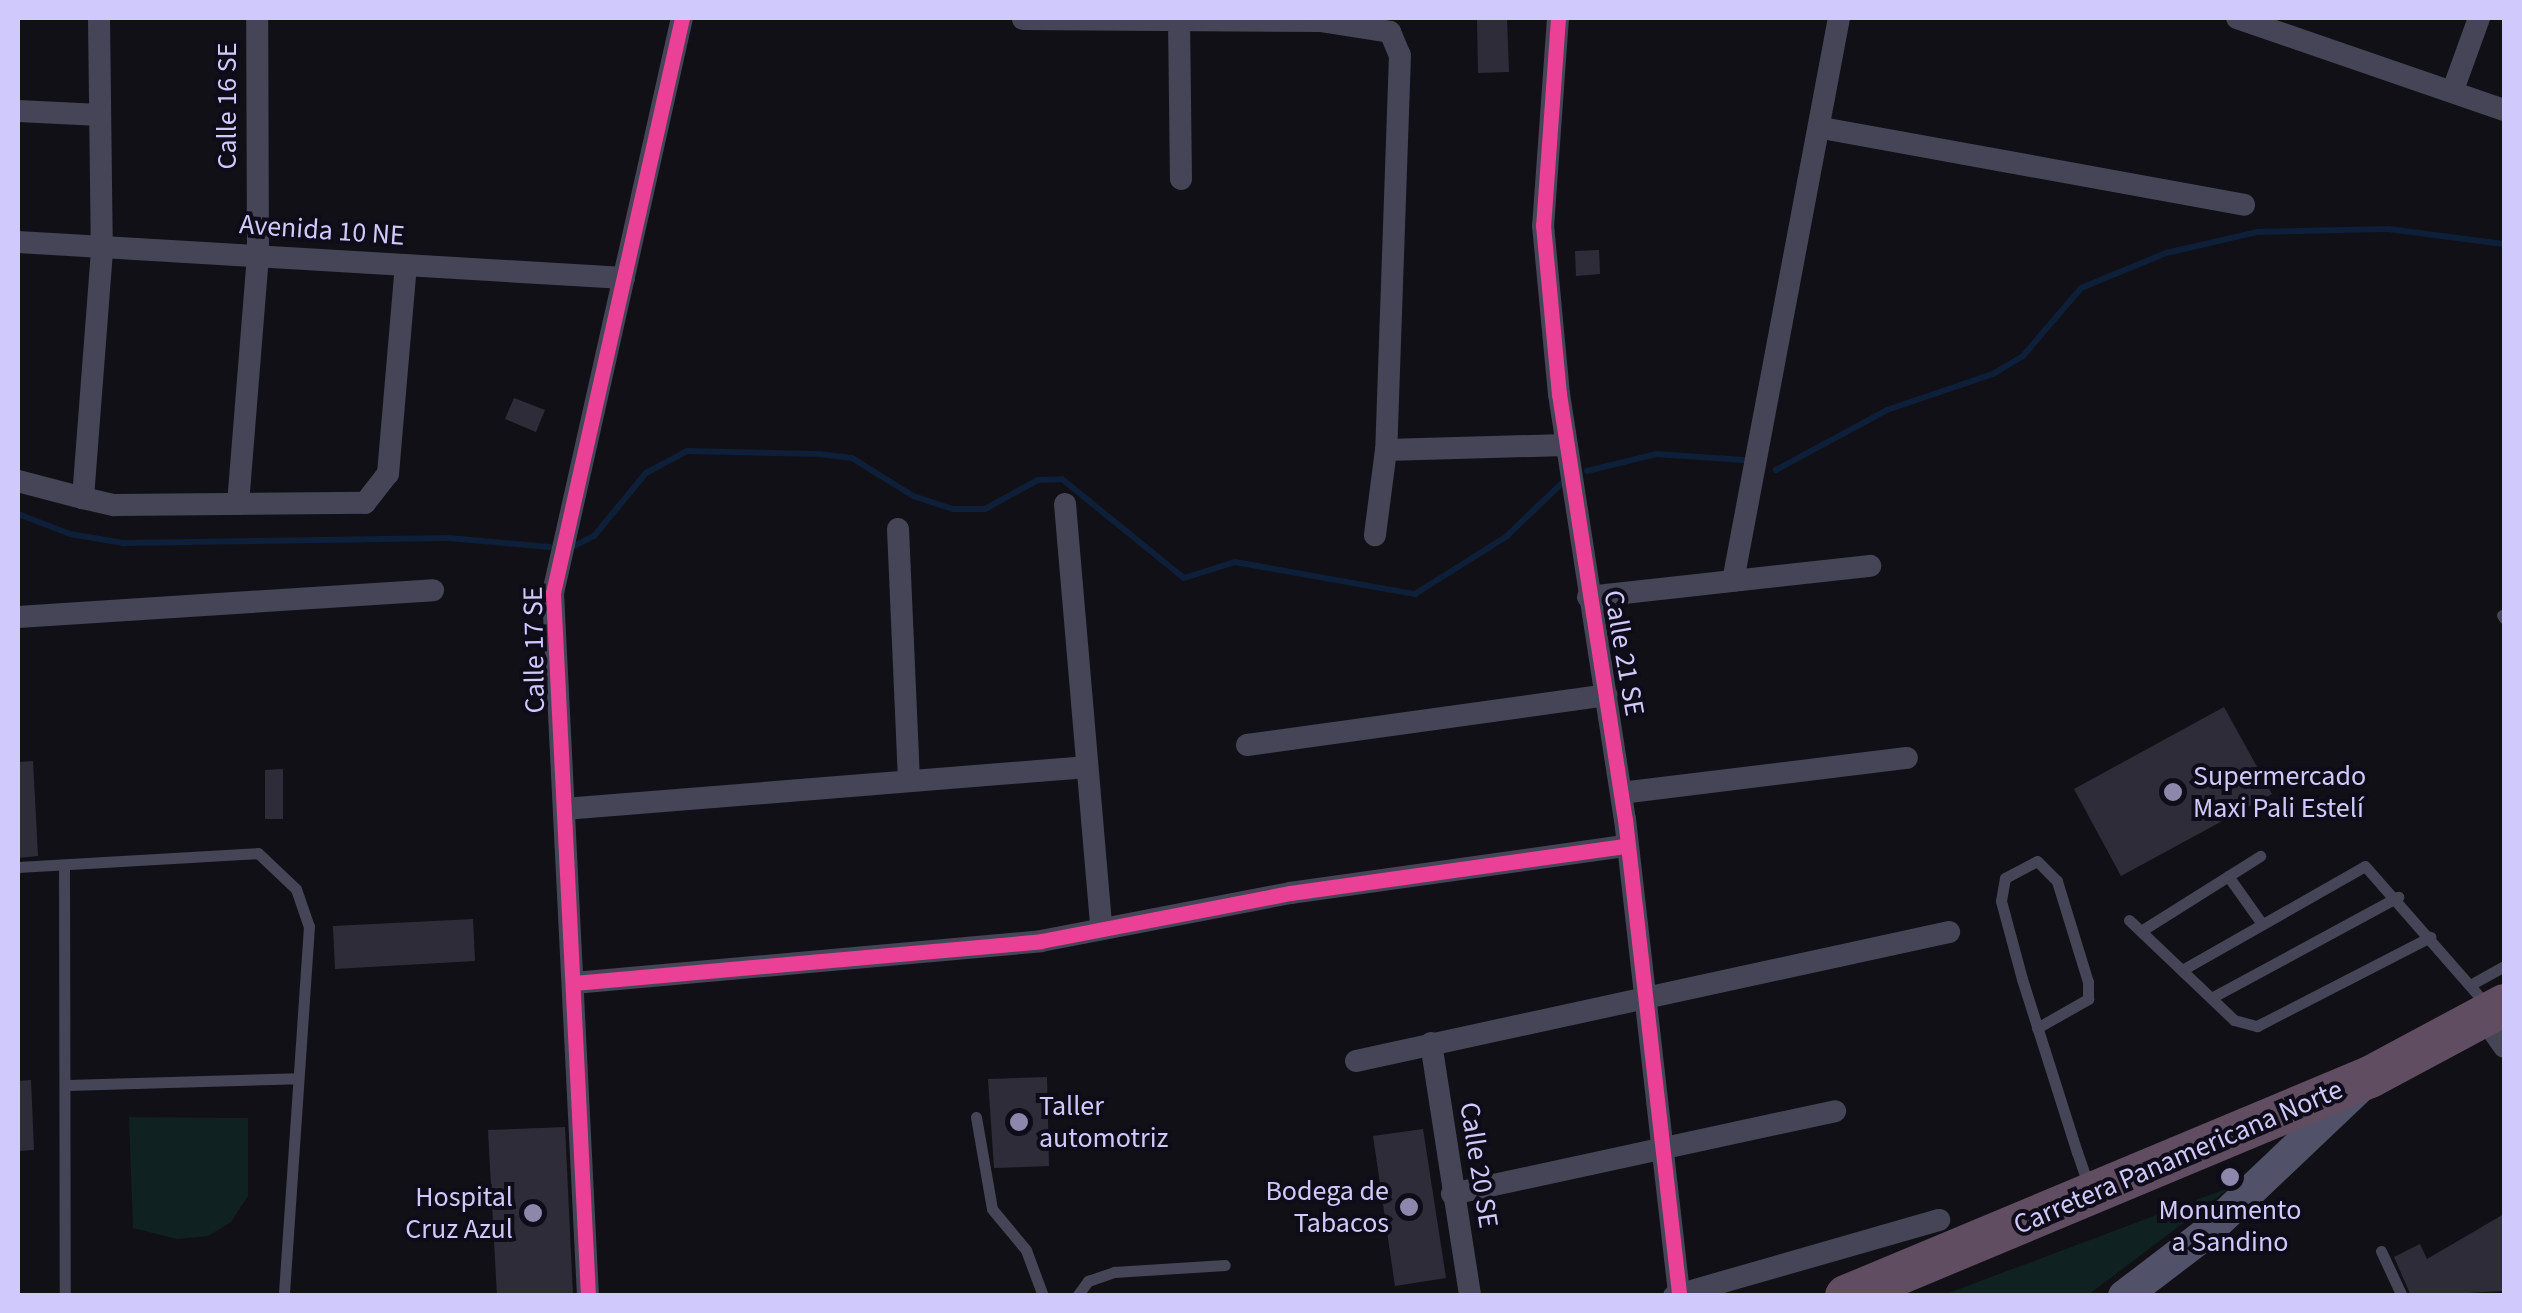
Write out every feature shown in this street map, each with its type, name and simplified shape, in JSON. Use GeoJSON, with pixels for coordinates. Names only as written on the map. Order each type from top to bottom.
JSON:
{"type":"FeatureCollection","features":[{"type":"Feature","properties":{"kind":"highway","name":"Carretera Panamericana Norte"},"geometry":{"type":"LineString","coordinates":[[1846,1296],[2370,1077],[2491,1014]]}},
{"type":"Feature","properties":{"kind":"street"},"geometry":{"type":"LineString","coordinates":[[83,498],[102,251],[99,18]]}},
{"type":"Feature","properties":{"kind":"street","name":"Calle 16 SE"},"geometry":{"type":"LineString","coordinates":[[238,504],[258,255],[257,18]]}},
{"type":"Feature","properties":{"kind":"street","name":"Calle 17 SE"},"geometry":{"type":"LineString","coordinates":[[588,1296],[553,593],[682,18]]}},
{"type":"Feature","properties":{"kind":"street","name":"Calle 21 SE"},"geometry":{"type":"LineString","coordinates":[[1558,18],[1543,225],[1566,445],[1621,793],[1640,998],[1662,1146],[1678,1295]]}},
{"type":"Feature","properties":{"kind":"street"},"geometry":{"type":"LineString","coordinates":[[1733,582],[1822,128],[1839,18]]}},
{"type":"Feature","properties":{"kind":"street"},"geometry":{"type":"LineString","coordinates":[[2236,18],[2311,27],[2504,110]]}},
{"type":"Feature","properties":{"kind":"street"},"geometry":{"type":"LineString","coordinates":[[2453,90],[2479,18]]}},
{"type":"Feature","properties":{"kind":"street"},"geometry":{"type":"LineString","coordinates":[[1023,19],[1370,24],[1390,32],[1400,56],[1386,450],[1375,535]]}},
{"type":"Feature","properties":{"kind":"street"},"geometry":{"type":"LineString","coordinates":[[1179,19],[1181,180]]}},
{"type":"Feature","properties":{"kind":"street"},"geometry":{"type":"LineString","coordinates":[[18,111],[100,115]]}},
{"type":"Feature","properties":{"kind":"street"},"geometry":{"type":"LineString","coordinates":[[1822,128],[2244,205]]}},
{"type":"Feature","properties":{"kind":"street","name":"Avenida 10 NE"},"geometry":{"type":"LineString","coordinates":[[18,242],[102,251],[258,255],[624,278]]}},
{"type":"Feature","properties":{"kind":"street"},"geometry":{"type":"LineString","coordinates":[[18,481],[83,498],[238,504],[364,503],[388,474],[406,266]]}},
{"type":"Feature","properties":{"kind":"street"},"geometry":{"type":"LineString","coordinates":[[1386,450],[1566,445]]}},
{"type":"Feature","properties":{"kind":"street"},"geometry":{"type":"LineString","coordinates":[[1065,504],[1101,924]]}},
{"type":"Feature","properties":{"kind":"street"},"geometry":{"type":"LineString","coordinates":[[898,529],[909,778]]}},
{"type":"Feature","properties":{"kind":"street"},"geometry":{"type":"LineString","coordinates":[[1588,597],[1870,566]]}},
{"type":"Feature","properties":{"kind":"street"},"geometry":{"type":"LineString","coordinates":[[18,618],[433,590]]}},
{"type":"Feature","properties":{"kind":"street"},"geometry":{"type":"LineString","coordinates":[[1248,746],[1607,695]]}},
{"type":"Feature","properties":{"kind":"street"},"geometry":{"type":"LineString","coordinates":[[1621,793],[1907,758]]}},
{"type":"Feature","properties":{"kind":"street"},"geometry":{"type":"LineString","coordinates":[[564,809],[909,778],[1087,767]]}},
{"type":"Feature","properties":{"kind":"street"},"geometry":{"type":"LineString","coordinates":[[574,984],[1041,941],[1101,924],[1623,846]]}},
{"type":"Feature","properties":{"kind":"street"},"geometry":{"type":"LineString","coordinates":[[1356,1061],[1949,932]]}},
{"type":"Feature","properties":{"kind":"street","name":"Calle 20 SE"},"geometry":{"type":"LineString","coordinates":[[1430,1043],[1470,1296]]}},
{"type":"Feature","properties":{"kind":"street"},"geometry":{"type":"LineString","coordinates":[[2141,1291],[2370,1077]]}},
{"type":"Feature","properties":{"kind":"street"},"geometry":{"type":"LineString","coordinates":[[1452,1194],[1835,1111]]}},
{"type":"Feature","properties":{"kind":"street"},"geometry":{"type":"LineString","coordinates":[[1678,1295],[1939,1220]]}},
{"type":"Feature","properties":{"kind":"lane"},"geometry":{"type":"LineString","coordinates":[[18,867],[258,853],[296,889],[309,926],[284,1296]]}},
{"type":"Feature","properties":{"kind":"lane"},"geometry":{"type":"LineString","coordinates":[[2141,930],[2260,856]]}},
{"type":"Feature","properties":{"kind":"lane"},"geometry":{"type":"LineString","coordinates":[[2038,1028],[2088,999],[2088,982],[2058,881],[2037,861],[1999,887],[2038,1028],[2092,1192]]}},
{"type":"Feature","properties":{"kind":"lane"},"geometry":{"type":"LineString","coordinates":[[64,865],[64,1296]]}},
{"type":"Feature","properties":{"kind":"lane"},"geometry":{"type":"LineString","coordinates":[[2182,970],[2260,921],[2365,866],[2398,897],[2491,1014]]}},
{"type":"Feature","properties":{"kind":"lane"},"geometry":{"type":"LineString","coordinates":[[2228,876],[2260,921]]}},
{"type":"Feature","properties":{"kind":"lane"},"geometry":{"type":"LineString","coordinates":[[2211,998],[2398,897]]}},
{"type":"Feature","properties":{"kind":"lane"},"geometry":{"type":"LineString","coordinates":[[2129,920],[2244,1024],[2268,1024],[2430,937]]}},
{"type":"Feature","properties":{"kind":"lane"},"geometry":{"type":"LineString","coordinates":[[2491,1014],[2504,966]]}},
{"type":"Feature","properties":{"kind":"lane"},"geometry":{"type":"LineString","coordinates":[[67,1085],[298,1078]]}},
{"type":"Feature","properties":{"kind":"lane"},"geometry":{"type":"LineString","coordinates":[[976,1117],[992,1209],[1026,1250],[1043,1296]]}},
{"type":"Feature","properties":{"kind":"lane"},"geometry":{"type":"LineString","coordinates":[[2381,1251],[2402,1296]]}},
{"type":"Feature","properties":{"kind":"lane"},"geometry":{"type":"LineString","coordinates":[[1078,1296],[1088,1281],[1114,1272],[1226,1265]]}},
{"type":"Feature","properties":{"kind":"shaded area"},"geometry":{"type":"Polygon","coordinates":[[[129,1117],[248,1118],[248,1196],[231,1222],[208,1236],[177,1239],[133,1228],[129,1117]]]}},
{"type":"Feature","properties":{"kind":"shaded area"},"geometry":{"type":"Polygon","coordinates":[[[2231,1187],[2088,1295],[1943,1295],[2231,1187]]]}},
{"type":"Feature","properties":{"kind":"building"},"geometry":{"type":"Polygon","coordinates":[[[1477,18],[1507,18],[1509,72],[1478,73],[1477,18]]]}},
{"type":"Feature","properties":{"kind":"building"},"geometry":{"type":"Polygon","coordinates":[[[1599,250],[1600,274],[1576,276],[1575,251],[1599,250]]]}},
{"type":"Feature","properties":{"kind":"building"},"geometry":{"type":"Polygon","coordinates":[[[514,398],[545,410],[536,432],[505,419],[514,398]]]}},
{"type":"Feature","properties":{"kind":"building","name":"Supermercado Maxi Pali Estelí"},"geometry":{"type":"Polygon","coordinates":[[[2224,707],[2272,794],[2121,876],[2074,789],[2224,707]]]}},
{"type":"Feature","properties":{"kind":"building"},"geometry":{"type":"Polygon","coordinates":[[[33,761],[38,856],[18,858],[18,762],[33,761]]]}},
{"type":"Feature","properties":{"kind":"building"},"geometry":{"type":"Polygon","coordinates":[[[283,769],[283,819],[265,819],[265,770],[283,769]]]}},
{"type":"Feature","properties":{"kind":"building"},"geometry":{"type":"Polygon","coordinates":[[[473,919],[475,961],[335,969],[333,926],[473,919]]]}},
{"type":"Feature","properties":{"kind":"building","name":"Taller automotriz"},"geometry":{"type":"Polygon","coordinates":[[[1047,1077],[1049,1166],[994,1168],[988,1079],[1047,1077]]]}},
{"type":"Feature","properties":{"kind":"building"},"geometry":{"type":"Polygon","coordinates":[[[31,1080],[34,1150],[18,1151],[18,1081],[31,1080]]]}},
{"type":"Feature","properties":{"kind":"building","name":"Hospital Cruz Azul"},"geometry":{"type":"Polygon","coordinates":[[[565,1127],[573,1296],[497,1296],[488,1130],[565,1127]]]}},
{"type":"Feature","properties":{"kind":"building","name":"Bodega de Tabacos"},"geometry":{"type":"Polygon","coordinates":[[[1423,1129],[1446,1278],[1395,1286],[1373,1136],[1423,1129]]]}},
{"type":"Feature","properties":{"kind":"building"},"geometry":{"type":"Polygon","coordinates":[[[2504,1214],[2504,1291],[2411,1296],[2394,1257],[2420,1244],[2427,1259],[2504,1214]]]}},
{"type":"Feature","properties":{"kind":"waterway"},"geometry":{"type":"LineString","coordinates":[[1776,470],[1887,410],[1993,374],[2023,356],[2081,288],[2166,253],[2257,232],[2388,229],[2504,244]]}},
{"type":"Feature","properties":{"kind":"waterway"},"geometry":{"type":"LineString","coordinates":[[574,546],[594,536],[646,473],[687,451],[819,454],[852,458],[913,496],[953,509],[985,509],[1038,480],[1062,479],[1184,578],[1235,562],[1415,594],[1507,536],[1564,481]]}},
{"type":"Feature","properties":{"kind":"waterway"},"geometry":{"type":"LineString","coordinates":[[1587,471],[1656,454],[1744,460]]}},
{"type":"Feature","properties":{"kind":"waterway"},"geometry":{"type":"LineString","coordinates":[[18,514],[70,534],[123,543],[449,538],[550,547]]}},
{"type":"Feature","properties":{"kind":"cycle path"},"geometry":{"type":"LineString","coordinates":[[588,1296],[553,593],[682,18]]}},
{"type":"Feature","properties":{"kind":"cycle path"},"geometry":{"type":"LineString","coordinates":[[1558,18],[1543,225],[1559,394],[1625,819],[1679,1296]]}},
{"type":"Feature","properties":{"kind":"cycle path"},"geometry":{"type":"LineString","coordinates":[[574,983],[1041,941],[1290,893],[1623,846]]}},
{"type":"Feature","properties":{"kind":"place","name":"Supermercado Maxi Pali Estelí"},"geometry":{"type":"Point","coordinates":[2173,792]}},
{"type":"Feature","properties":{"kind":"place","name":"Taller automotriz"},"geometry":{"type":"Point","coordinates":[1019,1122]}},
{"type":"Feature","properties":{"kind":"place","name":"Monumento a Sandino"},"geometry":{"type":"Point","coordinates":[2230,1177]}},
{"type":"Feature","properties":{"kind":"place","name":"Bodega de Tabacos"},"geometry":{"type":"Point","coordinates":[1409,1207]}},
{"type":"Feature","properties":{"kind":"place","name":"Hospital Cruz Azul"},"geometry":{"type":"Point","coordinates":[533,1213]}}]}
